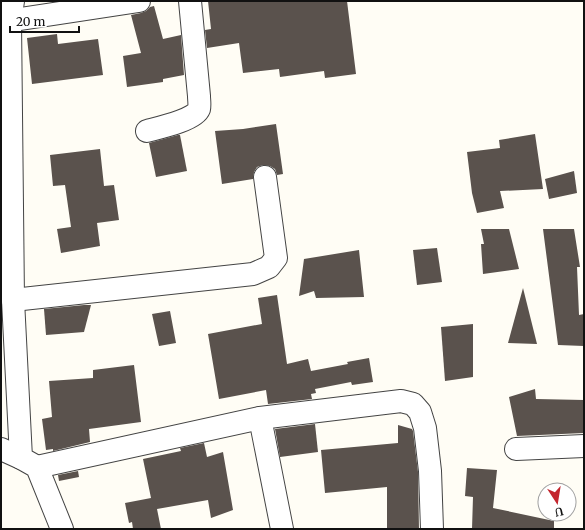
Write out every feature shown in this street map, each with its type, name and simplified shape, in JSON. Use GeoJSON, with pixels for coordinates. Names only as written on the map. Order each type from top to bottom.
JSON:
{"type":"FeatureCollection","features":[{"type":"Feature","properties":{"kind":"street"},"geometry":{"type":"LineString","coordinates":[[62,529],[29,462],[13,300],[8,15],[139,1]]}},
{"type":"Feature","properties":{"kind":"street"},"geometry":{"type":"LineString","coordinates":[[147,131],[183,120],[194,115],[199,109],[190,1]]}},
{"type":"Feature","properties":{"kind":"street"},"geometry":{"type":"LineString","coordinates":[[13,300],[253,274],[269,267],[276,258],[265,177]]}},
{"type":"Feature","properties":{"kind":"street"},"geometry":{"type":"LineString","coordinates":[[1,450],[29,462],[260,418],[401,401],[413,404],[420,412],[425,428],[430,471],[432,529]]}},
{"type":"Feature","properties":{"kind":"street"},"geometry":{"type":"LineString","coordinates":[[260,418],[282,529]]}},
{"type":"Feature","properties":{"kind":"street"},"geometry":{"type":"LineString","coordinates":[[516,449],[584,446]]}},
{"type":"Feature","properties":{"kind":"building"},"geometry":{"type":"Polygon","coordinates":[[[208,1],[347,1],[356,74],[325,78],[324,71],[280,77],[279,69],[243,73],[239,43],[207,48],[205,30],[211,29],[208,1]]]}},
{"type":"Feature","properties":{"kind":"building"},"geometry":{"type":"Polygon","coordinates":[[[154,6],[163,39],[181,35],[184,75],[163,79],[163,82],[127,87],[123,56],[141,53],[131,15],[141,13],[154,6]]]}},
{"type":"Feature","properties":{"kind":"building"},"geometry":{"type":"Polygon","coordinates":[[[57,34],[58,44],[98,39],[103,75],[32,84],[27,38],[57,34]]]}},
{"type":"Feature","properties":{"kind":"building"},"geometry":{"type":"Polygon","coordinates":[[[276,124],[283,174],[277,175],[275,169],[270,166],[263,165],[257,167],[254,172],[253,179],[222,184],[215,131],[243,129],[276,124]]]}},
{"type":"Feature","properties":{"kind":"building"},"geometry":{"type":"Polygon","coordinates":[[[535,134],[543,189],[500,191],[504,208],[477,213],[472,193],[467,152],[500,148],[499,140],[535,134]]]}},
{"type":"Feature","properties":{"kind":"building"},"geometry":{"type":"Polygon","coordinates":[[[180,135],[187,171],[156,177],[149,143],[180,135]]]}},
{"type":"Feature","properties":{"kind":"building"},"geometry":{"type":"Polygon","coordinates":[[[100,149],[104,186],[114,185],[119,220],[97,223],[100,246],[61,253],[57,229],[71,227],[65,185],[53,186],[50,155],[100,149]]]}},
{"type":"Feature","properties":{"kind":"building"},"geometry":{"type":"Polygon","coordinates":[[[574,171],[577,193],[549,199],[545,179],[574,171]]]}},
{"type":"Feature","properties":{"kind":"building"},"geometry":{"type":"Polygon","coordinates":[[[481,229],[509,229],[519,269],[483,274],[481,244],[484,244],[481,229]]]}},
{"type":"Feature","properties":{"kind":"building"},"geometry":{"type":"Polygon","coordinates":[[[543,229],[574,229],[580,267],[577,267],[579,315],[584,314],[584,346],[558,345],[543,229]]]}},
{"type":"Feature","properties":{"kind":"building"},"geometry":{"type":"Polygon","coordinates":[[[437,248],[442,282],[417,285],[413,250],[437,248]]]}},
{"type":"Feature","properties":{"kind":"building"},"geometry":{"type":"Polygon","coordinates":[[[359,250],[364,297],[316,298],[314,291],[299,296],[304,259],[359,250]]]}},
{"type":"Feature","properties":{"kind":"building"},"geometry":{"type":"Polygon","coordinates":[[[523,288],[537,344],[508,343],[523,288]]]}},
{"type":"Feature","properties":{"kind":"building"},"geometry":{"type":"Polygon","coordinates":[[[277,295],[287,364],[308,359],[311,371],[348,364],[347,362],[369,358],[373,382],[352,385],[351,382],[315,389],[316,393],[311,394],[312,399],[268,404],[266,390],[219,399],[208,334],[262,324],[258,298],[277,295]]]}},
{"type":"Feature","properties":{"kind":"building"},"geometry":{"type":"Polygon","coordinates":[[[91,305],[84,332],[46,335],[44,309],[91,305]]]}},
{"type":"Feature","properties":{"kind":"building"},"geometry":{"type":"Polygon","coordinates":[[[170,311],[176,343],[159,346],[152,314],[170,311]]]}},
{"type":"Feature","properties":{"kind":"building"},"geometry":{"type":"Polygon","coordinates":[[[473,324],[473,377],[445,381],[441,327],[473,324]]]}},
{"type":"Feature","properties":{"kind":"building"},"geometry":{"type":"Polygon","coordinates":[[[134,365],[141,422],[89,429],[90,442],[53,451],[53,449],[46,450],[42,419],[52,417],[49,381],[93,378],[93,370],[134,365]]]}},
{"type":"Feature","properties":{"kind":"building"},"geometry":{"type":"Polygon","coordinates":[[[535,389],[536,399],[584,400],[584,433],[517,436],[509,397],[535,389]]]}},
{"type":"Feature","properties":{"kind":"building"},"geometry":{"type":"Polygon","coordinates":[[[315,424],[318,452],[280,457],[275,429],[315,424]]]}},
{"type":"Feature","properties":{"kind":"building"},"geometry":{"type":"Polygon","coordinates":[[[398,425],[412,429],[413,431],[418,472],[419,529],[387,529],[387,487],[325,493],[321,450],[398,443],[398,425]]]}},
{"type":"Feature","properties":{"kind":"building"},"geometry":{"type":"Polygon","coordinates":[[[204,443],[207,457],[223,452],[233,510],[211,518],[208,500],[157,509],[161,529],[133,529],[132,522],[129,523],[125,503],[151,498],[143,459],[181,451],[180,448],[204,443]]]}},
{"type":"Feature","properties":{"kind":"building"},"geometry":{"type":"Polygon","coordinates":[[[467,468],[497,470],[493,508],[537,517],[537,522],[554,522],[554,529],[472,529],[473,497],[465,496],[467,468]]]}},
{"type":"Feature","properties":{"kind":"building"},"geometry":{"type":"Polygon","coordinates":[[[78,471],[79,477],[59,481],[58,475],[78,471]]]}}]}
